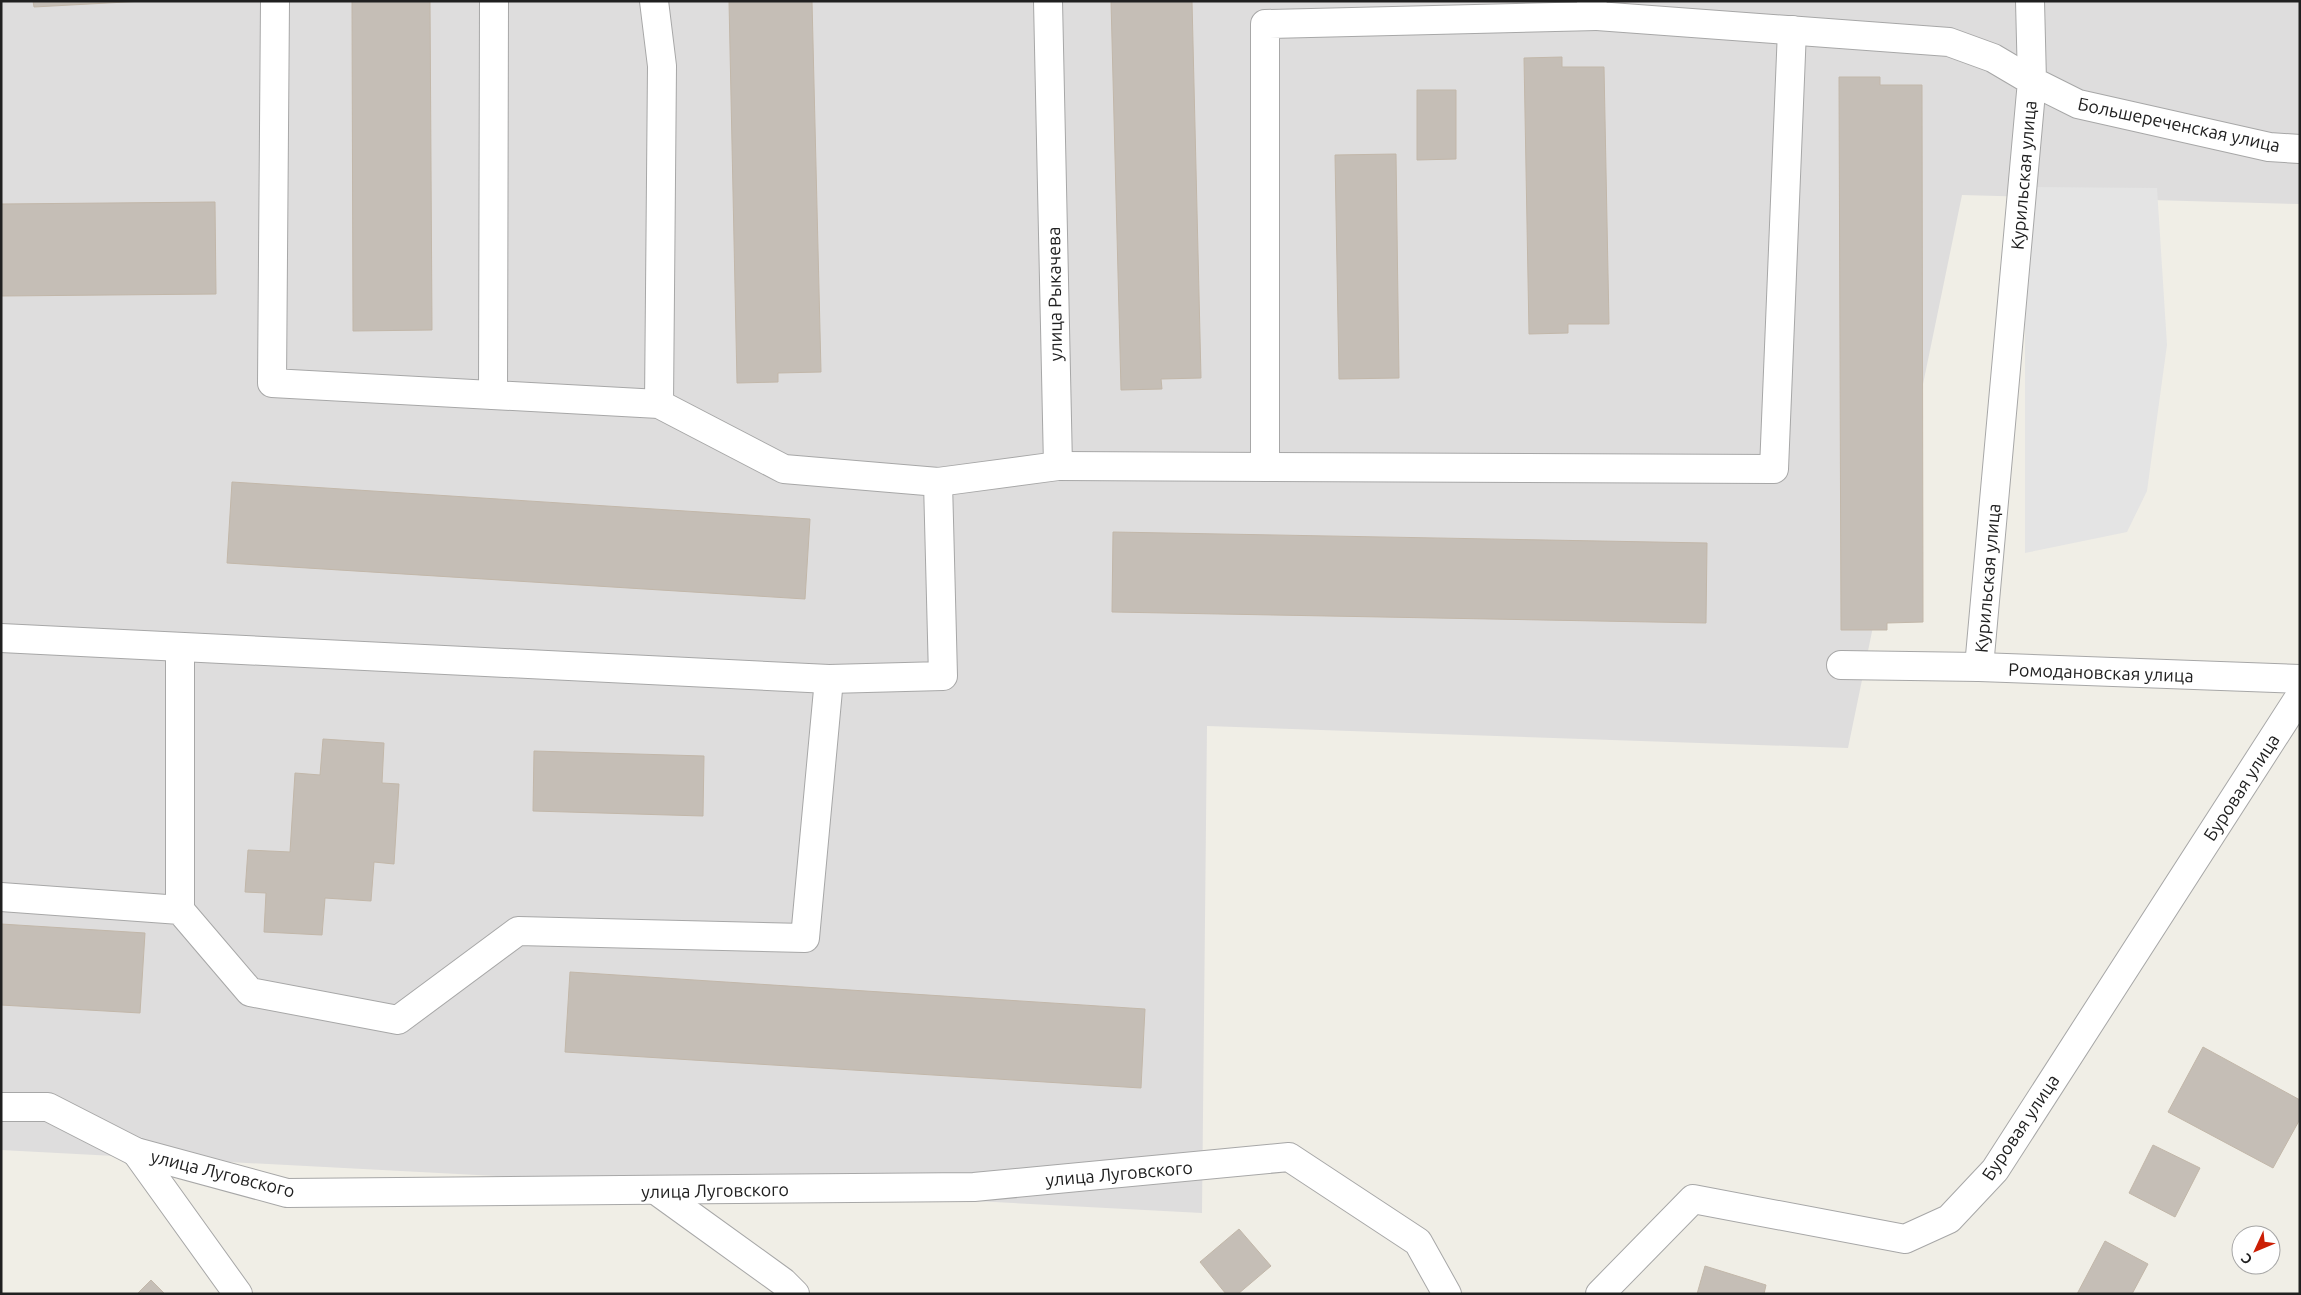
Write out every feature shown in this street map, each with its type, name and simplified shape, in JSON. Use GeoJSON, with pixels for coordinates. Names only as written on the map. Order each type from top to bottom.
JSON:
{"type":"FeatureCollection","features":[{"type":"Feature","properties":{"kind":"street"},"geometry":{"type":"LineString","coordinates":[[275,1],[272,383],[659,404],[784,468],[938,482],[1058,466],[1774,469],[1792,30]]}},
{"type":"Feature","properties":{"kind":"street"},"geometry":{"type":"LineString","coordinates":[[493,395],[494,1]]}},
{"type":"Feature","properties":{"kind":"street"},"geometry":{"type":"LineString","coordinates":[[654,1],[662,66],[659,404]]}},
{"type":"Feature","properties":{"kind":"street","name":"улица Рыкачева"},"geometry":{"type":"LineString","coordinates":[[1048,1],[1058,466]]}},
{"type":"Feature","properties":{"kind":"street"},"geometry":{"type":"LineString","coordinates":[[2030,1],[2032,81]]}},
{"type":"Feature","properties":{"kind":"street","name":"Курильская улица"},"geometry":{"type":"LineString","coordinates":[[1265,467],[1265,24],[1594,8],[1792,30],[1949,42],[1993,58],[2032,81],[1979,667]]}},
{"type":"Feature","properties":{"kind":"street","name":"Большереченская улица"},"geometry":{"type":"LineString","coordinates":[[2032,81],[2078,104],[2269,147],[2300,149]]}},
{"type":"Feature","properties":{"kind":"street"},"geometry":{"type":"LineString","coordinates":[[1,638],[829,679],[943,676],[938,482]]}},
{"type":"Feature","properties":{"kind":"street"},"geometry":{"type":"LineString","coordinates":[[180,647],[180,910],[250,992],[398,1020],[518,931],[805,938],[829,679]]}},
{"type":"Feature","properties":{"kind":"street","name":"Ромодановская улица"},"geometry":{"type":"LineString","coordinates":[[1841,665],[1979,667],[2300,679]]}},
{"type":"Feature","properties":{"kind":"street","name":"Буровая улица"},"geometry":{"type":"LineString","coordinates":[[1600,1294],[1693,1199],[1905,1239],[1949,1219],[1995,1170],[2300,696]]}},
{"type":"Feature","properties":{"kind":"street"},"geometry":{"type":"LineString","coordinates":[[1,897],[180,910]]}},
{"type":"Feature","properties":{"kind":"street","name":"улица Луговского"},"geometry":{"type":"LineString","coordinates":[[1,1107],[48,1107],[136,1152],[287,1193],[974,1187],[1289,1157],[1418,1242],[1447,1294]]}},
{"type":"Feature","properties":{"kind":"street"},"geometry":{"type":"LineString","coordinates":[[136,1152],[238,1294]]}},
{"type":"Feature","properties":{"kind":"street"},"geometry":{"type":"LineString","coordinates":[[658,1191],[782,1282],[795,1294]]}},
{"type":"Feature","properties":{"kind":"shaded area"},"geometry":{"type":"Polygon","coordinates":[[[1,1],[2300,1],[2300,204],[1962,195],[1848,748],[1207,726],[1202,1213],[1,1150],[1,1]]]}},
{"type":"Feature","properties":{"kind":"shaded area"},"geometry":{"type":"Polygon","coordinates":[[[2025,187],[2157,188],[2167,345],[2147,491],[2127,532],[2025,553],[2025,187]]]}},
{"type":"Feature","properties":{"kind":"building"},"geometry":{"type":"Polygon","coordinates":[[[33,1],[144,1],[34,7],[33,1]]]}},
{"type":"Feature","properties":{"kind":"building"},"geometry":{"type":"Polygon","coordinates":[[[352,1],[430,1],[432,330],[353,331],[352,1]]]}},
{"type":"Feature","properties":{"kind":"building"},"geometry":{"type":"Polygon","coordinates":[[[729,1],[812,1],[821,372],[778,373],[778,382],[737,383],[729,1]]]}},
{"type":"Feature","properties":{"kind":"building"},"geometry":{"type":"Polygon","coordinates":[[[1111,1],[1192,1],[1201,378],[1161,379],[1162,389],[1121,390],[1111,1]]]}},
{"type":"Feature","properties":{"kind":"building"},"geometry":{"type":"Polygon","coordinates":[[[1562,57],[1562,67],[1604,67],[1609,324],[1568,324],[1568,333],[1529,334],[1524,58],[1562,57]]]}},
{"type":"Feature","properties":{"kind":"building"},"geometry":{"type":"Polygon","coordinates":[[[1839,77],[1880,77],[1880,85],[1922,85],[1923,622],[1887,623],[1887,630],[1841,630],[1839,77]]]}},
{"type":"Feature","properties":{"kind":"building"},"geometry":{"type":"Polygon","coordinates":[[[1417,90],[1456,90],[1456,159],[1417,160],[1417,90]]]}},
{"type":"Feature","properties":{"kind":"building"},"geometry":{"type":"Polygon","coordinates":[[[1396,154],[1399,378],[1339,379],[1335,155],[1396,154]]]}},
{"type":"Feature","properties":{"kind":"building"},"geometry":{"type":"Polygon","coordinates":[[[215,202],[216,294],[1,296],[1,204],[215,202]]]}},
{"type":"Feature","properties":{"kind":"building"},"geometry":{"type":"Polygon","coordinates":[[[232,482],[810,519],[805,599],[227,563],[232,482]]]}},
{"type":"Feature","properties":{"kind":"building"},"geometry":{"type":"Polygon","coordinates":[[[1113,532],[1707,543],[1706,623],[1112,612],[1113,532]]]}},
{"type":"Feature","properties":{"kind":"building"},"geometry":{"type":"Polygon","coordinates":[[[323,739],[384,743],[382,783],[399,784],[394,864],[374,862],[371,901],[325,898],[322,935],[264,932],[266,893],[245,892],[248,850],[290,852],[295,773],[320,775],[323,739]]]}},
{"type":"Feature","properties":{"kind":"building"},"geometry":{"type":"Polygon","coordinates":[[[534,751],[704,756],[703,816],[533,811],[534,751]]]}},
{"type":"Feature","properties":{"kind":"building"},"geometry":{"type":"Polygon","coordinates":[[[1,924],[145,933],[140,1013],[1,1005],[1,924]]]}},
{"type":"Feature","properties":{"kind":"building"},"geometry":{"type":"Polygon","coordinates":[[[570,972],[1145,1009],[1141,1088],[565,1052],[570,972]]]}},
{"type":"Feature","properties":{"kind":"building"},"geometry":{"type":"Polygon","coordinates":[[[2203,1047],[2300,1100],[2300,1119],[2273,1168],[2168,1112],[2203,1047]]]}},
{"type":"Feature","properties":{"kind":"building"},"geometry":{"type":"Polygon","coordinates":[[[2153,1145],[2200,1168],[2175,1217],[2129,1193],[2153,1145]]]}},
{"type":"Feature","properties":{"kind":"building"},"geometry":{"type":"Polygon","coordinates":[[[1239,1229],[1271,1266],[1238,1294],[1226,1294],[1200,1262],[1239,1229]]]}},
{"type":"Feature","properties":{"kind":"building"},"geometry":{"type":"Polygon","coordinates":[[[2105,1241],[2148,1264],[2132,1294],[2077,1294],[2105,1241]]]}},
{"type":"Feature","properties":{"kind":"building"},"geometry":{"type":"Polygon","coordinates":[[[1705,1266],[1766,1285],[1764,1294],[1697,1294],[1705,1266]]]}},
{"type":"Feature","properties":{"kind":"building"},"geometry":{"type":"Polygon","coordinates":[[[151,1280],[165,1294],[137,1294],[151,1280]]]}}]}
